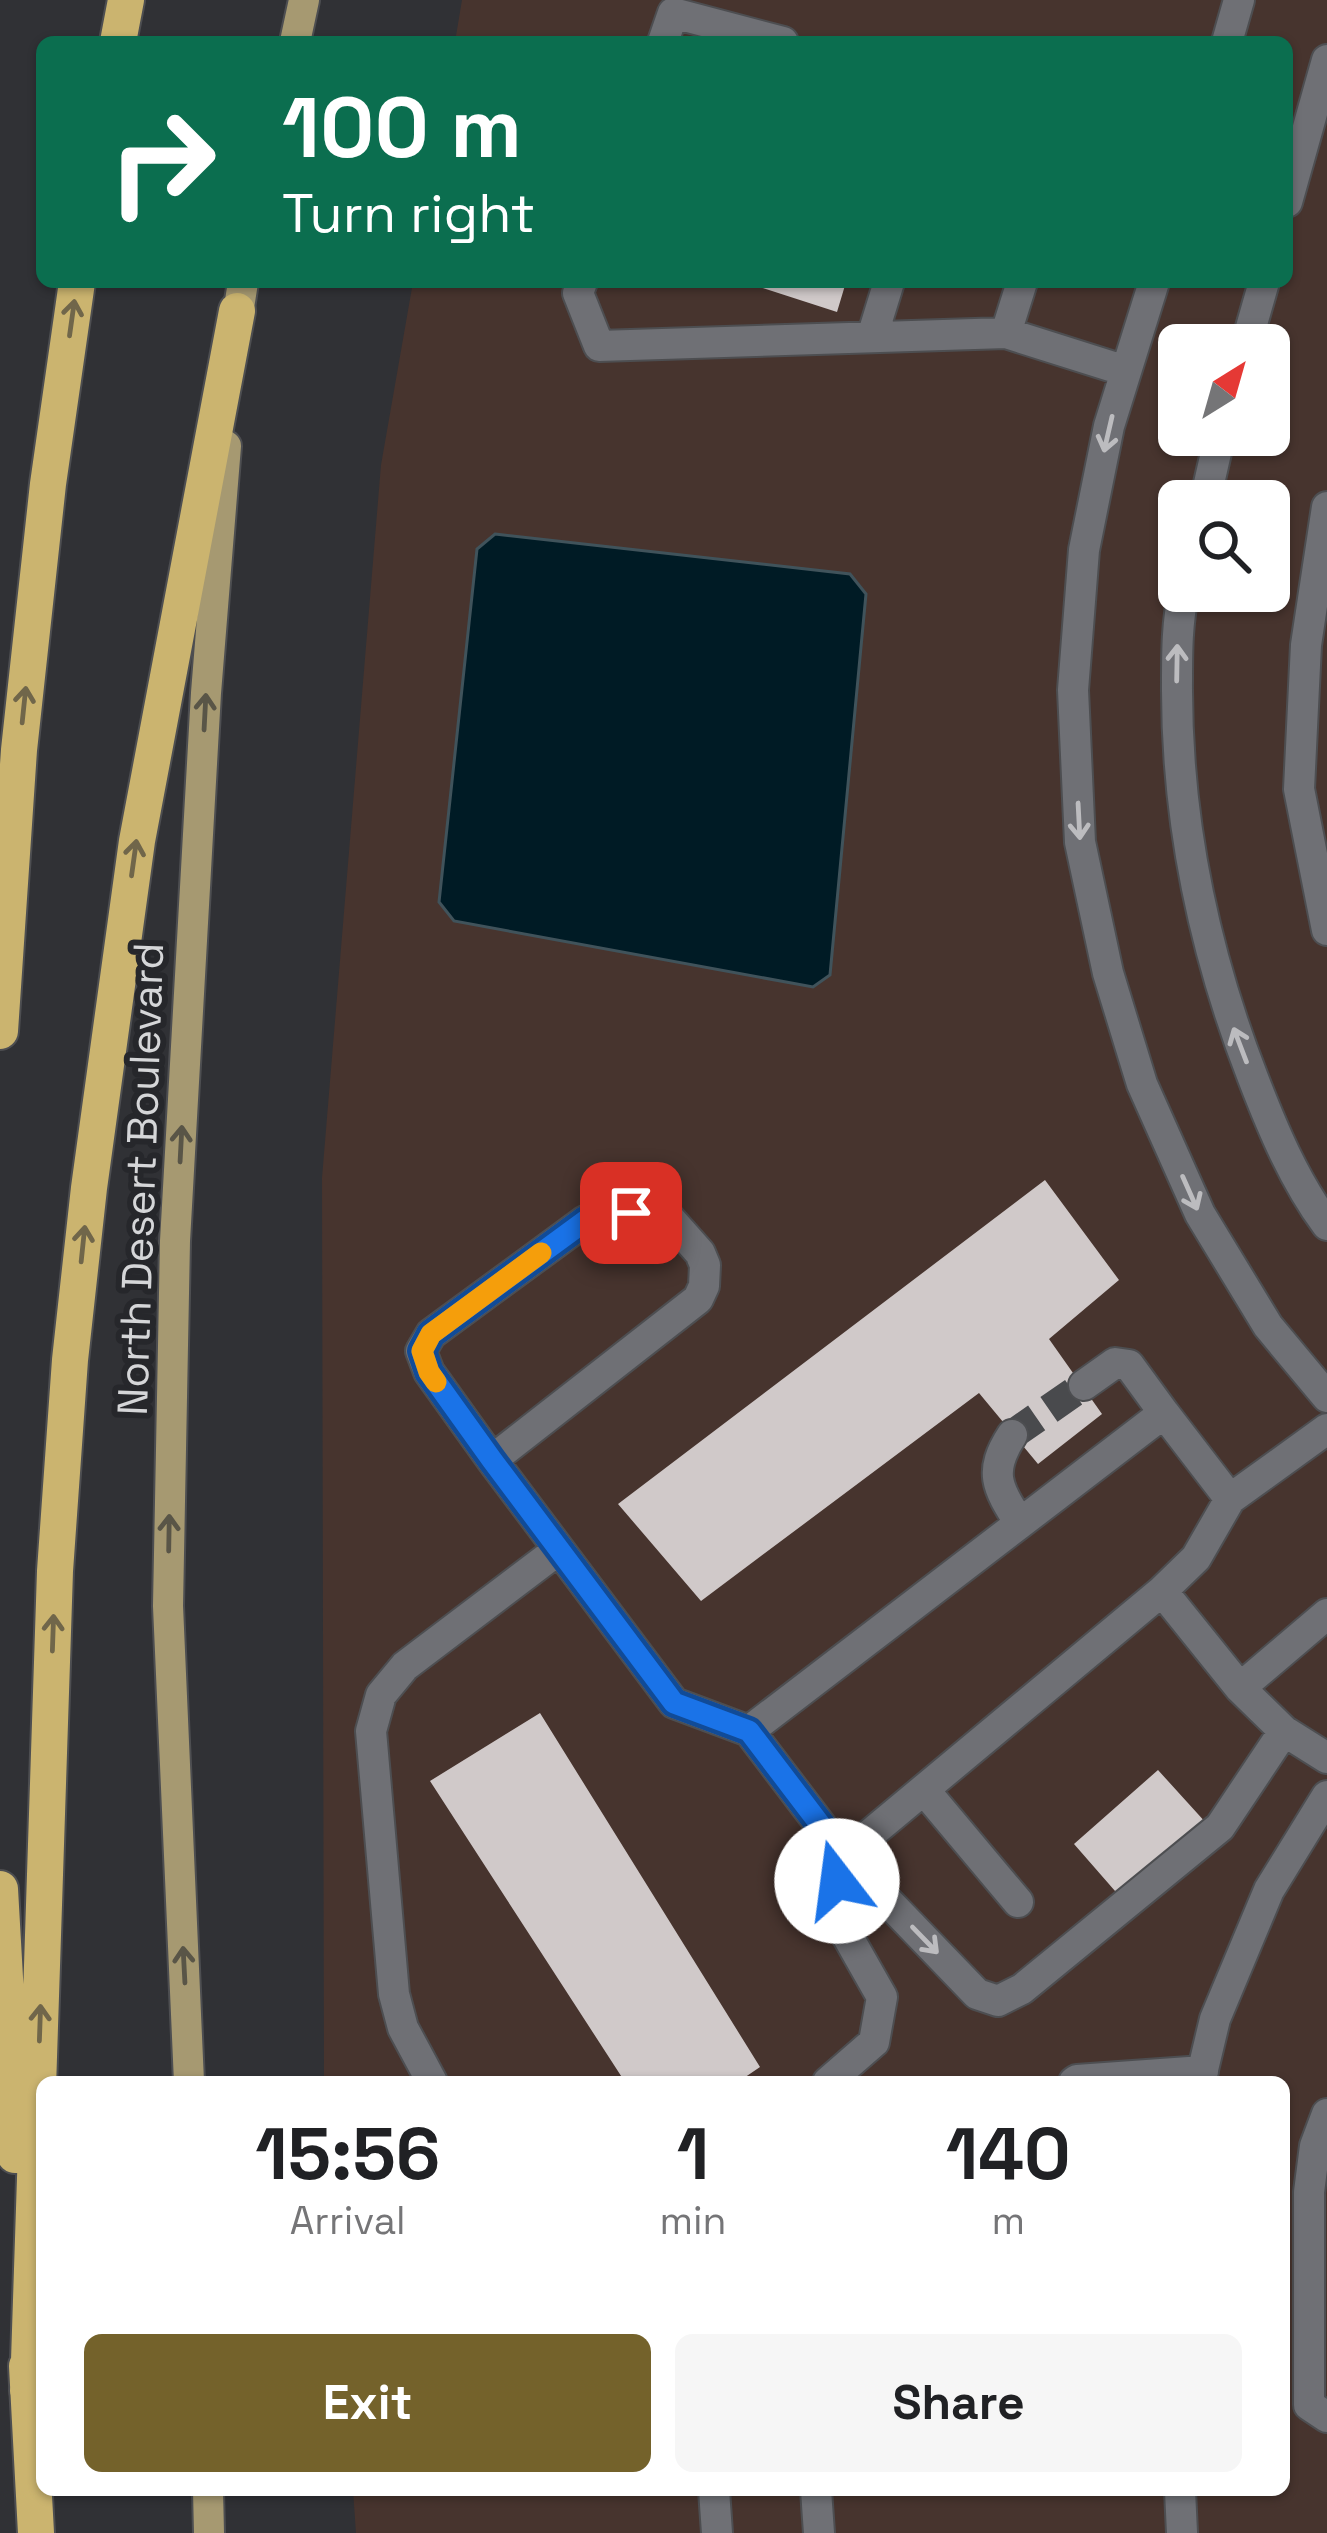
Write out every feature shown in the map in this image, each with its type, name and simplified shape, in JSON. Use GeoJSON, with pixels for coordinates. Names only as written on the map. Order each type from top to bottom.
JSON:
{"type":"FeatureCollection","features":[{"type":"Feature","properties":{"kind":"highway"},"geometry":{"type":"LineString","coordinates":[[119,36],[126,0]]}},
{"type":"Feature","properties":{"kind":"highway"},"geometry":{"type":"LineString","coordinates":[[0,1031],[19,750],[47,484],[76,288]]}},
{"type":"Feature","properties":{"kind":"highway"},"geometry":{"type":"LineString","coordinates":[[38,2076],[55,1571],[70,1360],[89,1188],[136,841],[240,297]]}},
{"type":"Feature","properties":{"kind":"highway"},"geometry":{"type":"LineString","coordinates":[[0,1889],[36,2533]]}},
{"type":"Feature","properties":{"kind":"highway"},"geometry":{"type":"LineString","coordinates":[[28,2391],[36,2148]]}},
{"type":"Feature","properties":{"kind":"main road"},"geometry":{"type":"LineString","coordinates":[[296,36],[304,0]]}},
{"type":"Feature","properties":{"kind":"main road","name":"North Desert Boulevard"},"geometry":{"type":"LineString","coordinates":[[189,2076],[168,1606],[175,1241],[206,693],[240,297]]}},
{"type":"Feature","properties":{"kind":"main road"},"geometry":{"type":"LineString","coordinates":[[208,2496],[209,2533]]}},
{"type":"Feature","properties":{"kind":"street"},"geometry":{"type":"LineString","coordinates":[[1229,36],[1239,0]]}},
{"type":"Feature","properties":{"kind":"street"},"geometry":{"type":"LineString","coordinates":[[665,36],[673,13],[760,36]]}},
{"type":"Feature","properties":{"kind":"street"},"geometry":{"type":"LineString","coordinates":[[1293,176],[1327,60]]}},
{"type":"Feature","properties":{"kind":"street"},"geometry":{"type":"LineString","coordinates":[[580,288],[599,346],[1006,333],[1126,371]]}},
{"type":"Feature","properties":{"kind":"street"},"geometry":{"type":"LineString","coordinates":[[872,337],[887,288]]}},
{"type":"Feature","properties":{"kind":"street"},"geometry":{"type":"LineString","coordinates":[[1006,333],[1020,288]]}},
{"type":"Feature","properties":{"kind":"street"},"geometry":{"type":"LineString","coordinates":[[1152,288],[1109,425],[1084,550],[1073,690],[1080,842],[1108,973],[1151,1106],[1200,1214],[1268,1327],[1327,1397]]}},
{"type":"Feature","properties":{"kind":"street"},"geometry":{"type":"LineString","coordinates":[[1252,324],[1262,288]]}},
{"type":"Feature","properties":{"kind":"street"},"geometry":{"type":"LineString","coordinates":[[1327,507],[1306,645],[1299,789],[1327,930]]}},
{"type":"Feature","properties":{"kind":"street"},"geometry":{"type":"LineString","coordinates":[[1179,612],[1176,744],[1193,880],[1233,1027],[1269,1119],[1315,1186],[1327,1226]]}},
{"type":"Feature","properties":{"kind":"street"},"geometry":{"type":"LineString","coordinates":[[492,1460],[698,1299],[705,1265],[669,1218],[604,1212],[585,1221],[431,1334],[422,1351],[429,1372],[492,1460],[558,1550],[674,1703],[749,1731],[844,1856],[977,1994],[998,2001],[1022,1989],[1220,1827],[1284,1731]]}},
{"type":"Feature","properties":{"kind":"street"},"geometry":{"type":"LineString","coordinates":[[1084,1385],[1115,1363],[1129,1365],[1230,1499]]}},
{"type":"Feature","properties":{"kind":"street"},"geometry":{"type":"LineString","coordinates":[[749,1731],[1164,1414]]}},
{"type":"Feature","properties":{"kind":"street"},"geometry":{"type":"LineString","coordinates":[[835,2076],[874,2042],[882,1997],[831,1906],[844,1856],[1162,1592],[1196,1558],[1230,1499],[1327,1430]]}},
{"type":"Feature","properties":{"kind":"street"},"geometry":{"type":"LineString","coordinates":[[1012,1435],[997,1459],[1001,1492],[1019,1522]]}},
{"type":"Feature","properties":{"kind":"street"},"geometry":{"type":"LineString","coordinates":[[429,2076],[403,2028],[394,1994],[371,1731],[381,1695],[405,1666],[558,1550]]}},
{"type":"Feature","properties":{"kind":"street"},"geometry":{"type":"LineString","coordinates":[[1162,1592],[1240,1688],[1284,1731],[1327,1758]]}},
{"type":"Feature","properties":{"kind":"street"},"geometry":{"type":"LineString","coordinates":[[1240,1688],[1327,1614]]}},
{"type":"Feature","properties":{"kind":"street"},"geometry":{"type":"LineString","coordinates":[[925,1791],[1018,1902]]}},
{"type":"Feature","properties":{"kind":"street"},"geometry":{"type":"LineString","coordinates":[[1201,2076],[1215,2020],[1269,1890],[1327,1796]]}},
{"type":"Feature","properties":{"kind":"street"},"geometry":{"type":"LineString","coordinates":[[1327,2114],[1309,2192],[1309,2405],[1327,2417]]}},
{"type":"Feature","properties":{"kind":"street"},"geometry":{"type":"LineString","coordinates":[[715,2496],[717,2533]]}},
{"type":"Feature","properties":{"kind":"street"},"geometry":{"type":"LineString","coordinates":[[816,2496],[819,2533]]}},
{"type":"Feature","properties":{"kind":"street"},"geometry":{"type":"LineString","coordinates":[[1180,2496],[1183,2533]]}},
{"type":"Feature","properties":{"kind":"shaded area"},"geometry":{"type":"Polygon","coordinates":[[[462,0],[1327,0],[1327,2533],[356,2533],[353,2496],[1290,2496],[1290,2076],[324,2076],[322,1178],[381,465],[412,288],[1293,288],[1293,36],[456,36],[462,0]]]}},
{"type":"Feature","properties":{"kind":"water"},"geometry":{"type":"Polygon","coordinates":[[[495,534],[850,574],[866,594],[830,975],[813,987],[454,921],[439,902],[477,549],[495,534]]]}},
{"type":"Feature","properties":{"kind":"building"},"geometry":{"type":"Polygon","coordinates":[[[763,288],[844,288],[837,312],[763,288]]]}},
{"type":"Feature","properties":{"kind":"building"},"geometry":{"type":"Polygon","coordinates":[[[1045,1180],[1119,1280],[1049,1339],[1102,1414],[1038,1464],[979,1393],[701,1601],[618,1504],[1045,1180]]]}},
{"type":"Feature","properties":{"kind":"building"},"geometry":{"type":"Polygon","coordinates":[[[540,1713],[760,2067],[747,2076],[621,2076],[430,1781],[540,1713]]]}},
{"type":"Feature","properties":{"kind":"building"},"geometry":{"type":"Polygon","coordinates":[[[1158,1770],[1207,1824],[1122,1899],[1074,1844],[1158,1770]]]}},
{"type":"Feature","properties":{"kind":"tunnel"},"geometry":{"type":"LineString","coordinates":[[1012,1435],[1084,1385]]}},
{"type":"Feature","properties":{"kind":"slow traffic"},"geometry":{"type":"LineString","coordinates":[[436,1382],[422,1351],[431,1334],[541,1253]]}},
{"type":"Feature","properties":{"kind":"route"},"geometry":{"type":"LineString","coordinates":[[631,1213],[604,1212],[585,1221],[431,1334],[422,1351],[429,1372],[492,1460],[674,1703],[749,1731],[844,1856],[837,1881]]}}]}
